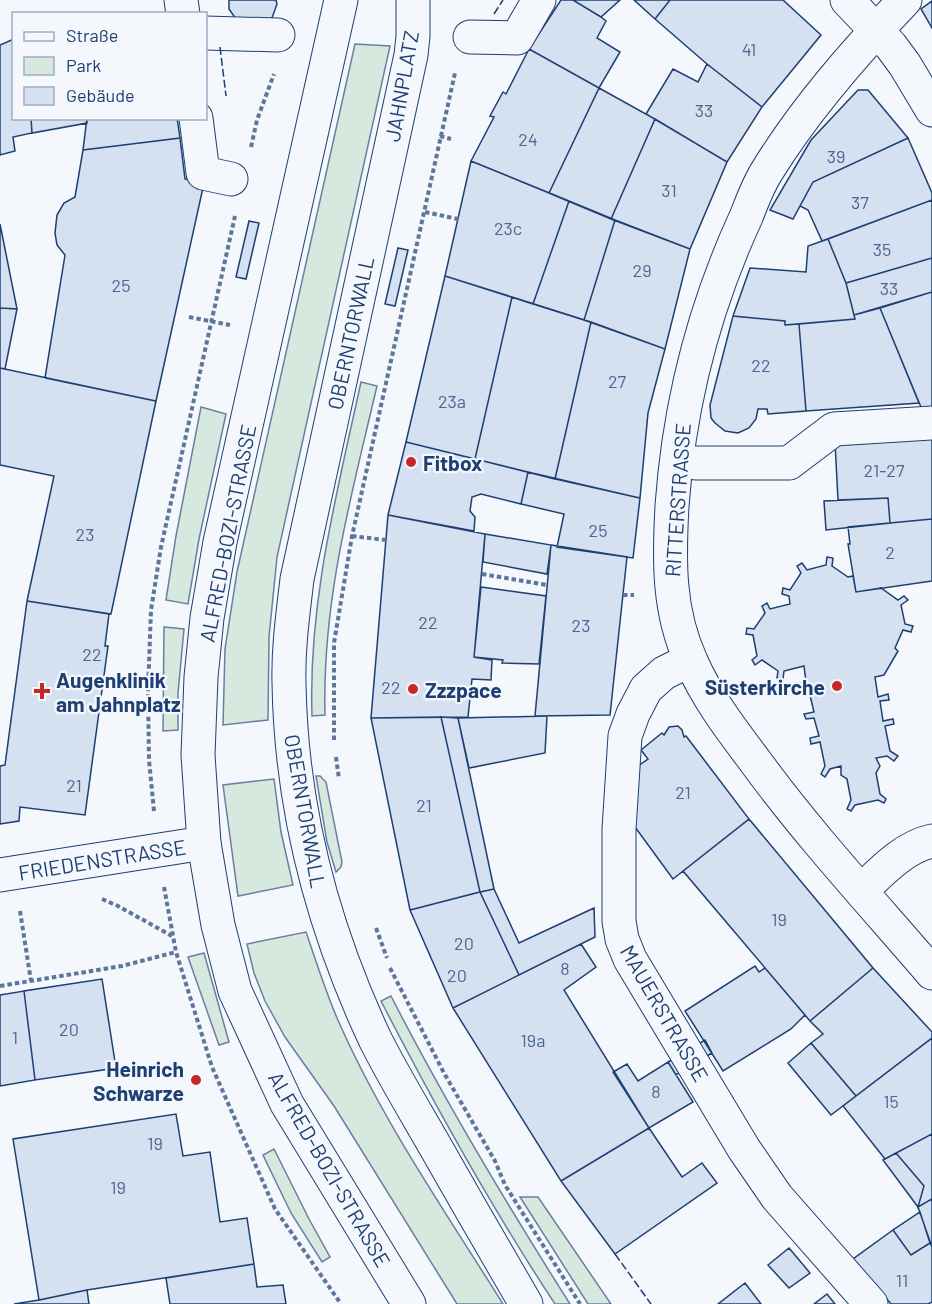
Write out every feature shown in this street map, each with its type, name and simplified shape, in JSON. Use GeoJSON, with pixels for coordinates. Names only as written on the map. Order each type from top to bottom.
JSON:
{"type":"FeatureCollection","features":[{"type":"Feature","properties":{"kind":"street","name":"ALFRED-BOZI-STRASSE"},"geometry":{"type":"LineString","coordinates":[[340,0],[220,542],[207,618],[201,677],[198,755],[204,843],[218,925],[235,991],[287,1104],[409,1304]]}},
{"type":"Feature","properties":{"kind":"street","name":"JAHNPLATZ"},"geometry":{"type":"LineString","coordinates":[[385,171],[411,55],[413,0]]}},
{"type":"Feature","properties":{"kind":"street"},"geometry":{"type":"LineString","coordinates":[[470,37],[517,38],[539,0]]}},
{"type":"Feature","properties":{"kind":"street"},"geometry":{"type":"LineString","coordinates":[[847,0],[905,65],[932,110]]}},
{"type":"Feature","properties":{"kind":"street","name":"RITTERSTRASSE"},"geometry":{"type":"LineString","coordinates":[[905,0],[821,94],[766,172],[732,248],[713,299],[684,408],[675,471],[671,523],[671,592],[676,619],[690,660],[713,704],[762,771],[932,973]]}},
{"type":"Feature","properties":{"kind":"street"},"geometry":{"type":"LineString","coordinates":[[207,33],[260,32]]}},
{"type":"Feature","properties":{"kind":"street"},"geometry":{"type":"LineString","coordinates":[[196,120],[203,173],[231,179]]}},
{"type":"Feature","properties":{"kind":"street","name":"OBERNTORWALL"},"geometry":{"type":"LineString","coordinates":[[385,171],[297,579],[290,638],[289,682],[294,758],[309,848],[322,902],[359,1003],[376,1041],[526,1304]]}},
{"type":"Feature","properties":{"kind":"street"},"geometry":{"type":"LineString","coordinates":[[696,463],[789,463],[834,429],[932,423]]}},
{"type":"Feature","properties":{"kind":"street","name":"MAUERSTRASSE"},"geometry":{"type":"LineString","coordinates":[[690,660],[664,673],[645,690],[625,736],[619,829],[619,921],[622,939],[630,959],[750,1158],[777,1197],[871,1304]]}},
{"type":"Feature","properties":{"kind":"street"},"geometry":{"type":"LineString","coordinates":[[861,891],[891,863],[924,843],[932,841]]}},
{"type":"Feature","properties":{"kind":"street","name":"FRIEDENSTRASSE"},"geometry":{"type":"LineString","coordinates":[[7,873],[204,843]]}},
{"type":"Feature","properties":{"kind":"street"},"geometry":{"type":"LineString","coordinates":[[384,1262],[390,1304]]}},
{"type":"Feature","properties":{"kind":"path"},"geometry":{"type":"LineString","coordinates":[[334,742],[334,643],[352,536],[455,68]]}},
{"type":"Feature","properties":{"kind":"path"},"geometry":{"type":"LineString","coordinates":[[250,150],[257,120],[275,71]]}},
{"type":"Feature","properties":{"kind":"path"},"geometry":{"type":"LineString","coordinates":[[425,212],[458,219]]}},
{"type":"Feature","properties":{"kind":"path"},"geometry":{"type":"LineString","coordinates":[[236,213],[161,547],[151,610],[148,691],[149,760],[158,850],[176,952],[212,1067],[275,1209],[341,1304]]}},
{"type":"Feature","properties":{"kind":"path"},"geometry":{"type":"LineString","coordinates":[[189,316],[240,328]]}},
{"type":"Feature","properties":{"kind":"path"},"geometry":{"type":"LineString","coordinates":[[352,536],[386,540]]}},
{"type":"Feature","properties":{"kind":"path"},"geometry":{"type":"LineString","coordinates":[[482,574],[547,585]]}},
{"type":"Feature","properties":{"kind":"path"},"geometry":{"type":"LineString","coordinates":[[336,752],[340,783]]}},
{"type":"Feature","properties":{"kind":"path"},"geometry":{"type":"LineString","coordinates":[[7,873],[31,981]]}},
{"type":"Feature","properties":{"kind":"path"},"geometry":{"type":"LineString","coordinates":[[0,986],[122,966],[176,952]]}},
{"type":"Feature","properties":{"kind":"path"},"geometry":{"type":"LineString","coordinates":[[391,969],[444,1073],[495,1161],[505,1185],[580,1304]]}},
{"type":"Feature","properties":{"kind":"green space"},"geometry":{"type":"Polygon","coordinates":[[[355,44],[390,46],[277,557],[269,637],[268,720],[223,725],[225,649],[237,572],[355,44]]]}},
{"type":"Feature","properties":{"kind":"green space"},"geometry":{"type":"Polygon","coordinates":[[[361,382],[377,386],[348,509],[333,590],[325,672],[325,715],[312,716],[312,673],[319,589],[334,506],[361,382]]]}},
{"type":"Feature","properties":{"kind":"green space"},"geometry":{"type":"Polygon","coordinates":[[[201,407],[226,414],[199,539],[188,604],[166,600],[201,407]]]}},
{"type":"Feature","properties":{"kind":"green space"},"geometry":{"type":"Polygon","coordinates":[[[164,627],[184,629],[178,693],[178,730],[163,731],[164,627]]]}},
{"type":"Feature","properties":{"kind":"green space"},"geometry":{"type":"Polygon","coordinates":[[[316,776],[320,776],[326,782],[342,862],[336,872],[327,842],[316,776]]]}},
{"type":"Feature","properties":{"kind":"green space"},"geometry":{"type":"Polygon","coordinates":[[[274,779],[281,832],[293,885],[238,896],[223,785],[274,779]]]}},
{"type":"Feature","properties":{"kind":"green space"},"geometry":{"type":"Polygon","coordinates":[[[306,932],[337,1018],[373,1092],[415,1164],[503,1304],[457,1304],[334,1106],[285,1037],[265,1001],[254,973],[247,944],[306,932]]]}},
{"type":"Feature","properties":{"kind":"green space"},"geometry":{"type":"Polygon","coordinates":[[[204,953],[229,1042],[219,1045],[188,957],[204,953]]]}},
{"type":"Feature","properties":{"kind":"green space"},"geometry":{"type":"Polygon","coordinates":[[[391,996],[477,1152],[570,1304],[555,1304],[486,1193],[442,1117],[381,1001],[391,996]]]}},
{"type":"Feature","properties":{"kind":"green space"},"geometry":{"type":"Polygon","coordinates":[[[274,1149],[330,1257],[322,1262],[291,1213],[263,1155],[274,1149]]]}},
{"type":"Feature","properties":{"kind":"green space"},"geometry":{"type":"Polygon","coordinates":[[[520,1197],[538,1197],[611,1304],[588,1304],[520,1197]]]}},
{"type":"Feature","properties":{"kind":"building"},"geometry":{"type":"Polygon","coordinates":[[[229,0],[276,0],[277,4],[272,18],[266,24],[238,22],[229,9],[229,0]]]}},
{"type":"Feature","properties":{"kind":"building"},"geometry":{"type":"Polygon","coordinates":[[[561,0],[573,0],[606,21],[597,38],[620,52],[599,88],[529,49],[561,0]]]}},
{"type":"Feature","properties":{"kind":"building"},"geometry":{"type":"Polygon","coordinates":[[[573,0],[620,0],[601,17],[573,0]]]}},
{"type":"Feature","properties":{"kind":"building"},"geometry":{"type":"Polygon","coordinates":[[[634,0],[670,0],[655,19],[634,0]]]}},
{"type":"Feature","properties":{"kind":"building"},"geometry":{"type":"Polygon","coordinates":[[[670,0],[783,0],[821,35],[762,107],[655,19],[670,0]]]}},
{"type":"Feature","properties":{"kind":"building"},"geometry":{"type":"Polygon","coordinates":[[[932,1],[932,28],[921,9],[932,1]]]}},
{"type":"Feature","properties":{"kind":"building"},"geometry":{"type":"Polygon","coordinates":[[[12,40],[12,120],[31,120],[32,133],[13,137],[15,151],[0,155],[0,45],[12,40]]]}},
{"type":"Feature","properties":{"kind":"building"},"geometry":{"type":"Polygon","coordinates":[[[529,49],[599,88],[549,193],[471,161],[494,117],[490,116],[503,92],[506,94],[529,49]]]}},
{"type":"Feature","properties":{"kind":"building"},"geometry":{"type":"Polygon","coordinates":[[[707,64],[762,107],[727,162],[646,114],[673,69],[698,82],[707,64]]]}},
{"type":"Feature","properties":{"kind":"building"},"geometry":{"type":"Polygon","coordinates":[[[599,88],[655,119],[611,219],[549,193],[599,88]]]}},
{"type":"Feature","properties":{"kind":"building"},"geometry":{"type":"Polygon","coordinates":[[[858,90],[868,90],[908,138],[813,182],[793,219],[770,210],[811,140],[858,90]]]}},
{"type":"Feature","properties":{"kind":"building"},"geometry":{"type":"Polygon","coordinates":[[[655,119],[727,162],[690,249],[611,219],[655,119]]]}},
{"type":"Feature","properties":{"kind":"building"},"geometry":{"type":"Polygon","coordinates":[[[31,120],[87,120],[87,123],[32,133],[31,120]]]}},
{"type":"Feature","properties":{"kind":"building"},"geometry":{"type":"Polygon","coordinates":[[[87,120],[177,120],[180,138],[83,150],[87,120]]]}},
{"type":"Feature","properties":{"kind":"building"},"geometry":{"type":"Polygon","coordinates":[[[180,138],[185,179],[204,183],[156,401],[45,378],[65,255],[57,245],[55,233],[57,215],[64,203],[75,197],[83,150],[180,138]]]}},
{"type":"Feature","properties":{"kind":"building"},"geometry":{"type":"Polygon","coordinates":[[[908,138],[932,193],[932,200],[822,241],[808,210],[800,206],[813,182],[908,138]]]}},
{"type":"Feature","properties":{"kind":"building"},"geometry":{"type":"Polygon","coordinates":[[[471,161],[569,201],[533,304],[445,276],[471,161]]]}},
{"type":"Feature","properties":{"kind":"building"},"geometry":{"type":"Polygon","coordinates":[[[932,200],[932,258],[846,283],[828,239],[932,200]]]}},
{"type":"Feature","properties":{"kind":"building"},"geometry":{"type":"Polygon","coordinates":[[[569,201],[615,220],[584,320],[533,304],[569,201]]]}},
{"type":"Feature","properties":{"kind":"building"},"geometry":{"type":"Polygon","coordinates":[[[615,220],[690,249],[665,349],[584,320],[615,220]]]}},
{"type":"Feature","properties":{"kind":"building"},"geometry":{"type":"Polygon","coordinates":[[[249,221],[259,223],[246,279],[236,277],[249,221]]]}},
{"type":"Feature","properties":{"kind":"building"},"geometry":{"type":"Polygon","coordinates":[[[0,224],[17,309],[0,308],[0,224]]]}},
{"type":"Feature","properties":{"kind":"building"},"geometry":{"type":"Polygon","coordinates":[[[828,239],[846,283],[855,319],[785,325],[785,321],[733,316],[750,268],[806,272],[808,246],[828,239]]]}},
{"type":"Feature","properties":{"kind":"building"},"geometry":{"type":"Polygon","coordinates":[[[398,248],[408,250],[395,306],[385,304],[398,248]]]}},
{"type":"Feature","properties":{"kind":"building"},"geometry":{"type":"Polygon","coordinates":[[[932,258],[932,292],[854,315],[846,283],[932,258]]]}},
{"type":"Feature","properties":{"kind":"building"},"geometry":{"type":"Polygon","coordinates":[[[445,276],[512,297],[475,459],[406,442],[445,276]]]}},
{"type":"Feature","properties":{"kind":"building"},"geometry":{"type":"Polygon","coordinates":[[[932,292],[932,410],[923,412],[880,308],[932,292]]]}},
{"type":"Feature","properties":{"kind":"building"},"geometry":{"type":"Polygon","coordinates":[[[512,297],[591,322],[555,479],[475,459],[512,297]]]}},
{"type":"Feature","properties":{"kind":"building"},"geometry":{"type":"Polygon","coordinates":[[[0,308],[17,309],[5,369],[0,368],[0,308]]]}},
{"type":"Feature","properties":{"kind":"building"},"geometry":{"type":"Polygon","coordinates":[[[880,308],[919,403],[806,411],[799,324],[855,319],[854,315],[880,308]]]}},
{"type":"Feature","properties":{"kind":"building"},"geometry":{"type":"Polygon","coordinates":[[[733,316],[785,321],[785,325],[799,324],[806,411],[768,414],[767,409],[758,409],[756,419],[749,428],[738,433],[725,431],[711,418],[710,405],[733,316]]]}},
{"type":"Feature","properties":{"kind":"building"},"geometry":{"type":"Polygon","coordinates":[[[591,322],[665,349],[648,413],[640,498],[555,479],[591,322]]]}},
{"type":"Feature","properties":{"kind":"building"},"geometry":{"type":"Polygon","coordinates":[[[0,368],[156,401],[111,614],[27,601],[54,476],[0,465],[0,368]]]}},
{"type":"Feature","properties":{"kind":"building"},"geometry":{"type":"Polygon","coordinates":[[[932,436],[932,519],[890,523],[888,498],[838,500],[835,442],[932,436]]]}},
{"type":"Feature","properties":{"kind":"building"},"geometry":{"type":"Polygon","coordinates":[[[406,442],[528,472],[521,504],[481,494],[472,497],[470,511],[475,517],[474,531],[388,515],[406,442]]]}},
{"type":"Feature","properties":{"kind":"building"},"geometry":{"type":"Polygon","coordinates":[[[528,472],[640,498],[633,558],[557,547],[564,514],[521,504],[528,472]]]}},
{"type":"Feature","properties":{"kind":"building"},"geometry":{"type":"Polygon","coordinates":[[[888,498],[890,523],[826,530],[824,501],[888,498]]]}},
{"type":"Feature","properties":{"kind":"building"},"geometry":{"type":"Polygon","coordinates":[[[388,515],[485,534],[474,657],[492,660],[491,680],[472,679],[468,717],[371,718],[388,515]]]}},
{"type":"Feature","properties":{"kind":"building"},"geometry":{"type":"Polygon","coordinates":[[[932,519],[932,581],[856,592],[848,544],[850,544],[848,527],[932,519]]]}},
{"type":"Feature","properties":{"kind":"building"},"geometry":{"type":"Polygon","coordinates":[[[485,534],[551,545],[547,574],[483,562],[485,534]]]}},
{"type":"Feature","properties":{"kind":"building"},"geometry":{"type":"Polygon","coordinates":[[[551,545],[627,557],[610,715],[535,716],[551,545]]]}},
{"type":"Feature","properties":{"kind":"building","name":"Süsterkirche"},"geometry":{"type":"Polygon","coordinates":[[[827,557],[833,558],[832,566],[848,577],[853,576],[856,592],[881,588],[898,600],[904,596],[908,600],[901,605],[905,624],[913,626],[911,632],[903,630],[895,648],[898,651],[884,675],[875,677],[878,697],[888,694],[889,700],[880,701],[883,721],[893,719],[894,724],[885,726],[890,751],[898,756],[894,761],[887,756],[876,758],[880,766],[876,773],[880,794],[886,799],[884,803],[878,800],[855,805],[851,811],[847,809],[851,800],[847,779],[841,775],[841,766],[830,769],[825,777],[821,774],[825,766],[820,742],[811,744],[810,738],[819,736],[814,718],[806,719],[804,714],[814,712],[808,687],[799,689],[798,684],[806,682],[804,666],[784,671],[783,679],[777,678],[778,671],[762,660],[755,665],[752,660],[757,656],[753,635],[746,634],[747,628],[754,629],[765,613],[762,606],[767,603],[770,609],[790,604],[789,596],[782,594],[783,588],[790,590],[801,573],[797,566],[802,563],[807,570],[826,565],[827,557]]]}},
{"type":"Feature","properties":{"kind":"building"},"geometry":{"type":"Polygon","coordinates":[[[481,587],[546,596],[539,664],[502,663],[503,660],[474,657],[481,587]]]}},
{"type":"Feature","properties":{"kind":"building"},"geometry":{"type":"Polygon","coordinates":[[[27,601],[109,614],[105,646],[108,646],[85,815],[20,807],[19,821],[0,824],[0,766],[5,765],[27,601]]]}},
{"type":"Feature","properties":{"kind":"building"},"geometry":{"type":"Polygon","coordinates":[[[547,716],[545,753],[469,768],[458,718],[547,716]]]}},
{"type":"Feature","properties":{"kind":"building"},"geometry":{"type":"Polygon","coordinates":[[[441,717],[480,892],[410,910],[371,718],[441,717]]]}},
{"type":"Feature","properties":{"kind":"building"},"geometry":{"type":"Polygon","coordinates":[[[441,717],[458,718],[494,889],[480,892],[441,717]]]}},
{"type":"Feature","properties":{"kind":"building"},"geometry":{"type":"Polygon","coordinates":[[[678,726],[684,737],[686,736],[749,819],[673,879],[635,827],[638,766],[648,759],[641,750],[662,733],[664,735],[669,727],[678,726]]]}},
{"type":"Feature","properties":{"kind":"building"},"geometry":{"type":"Polygon","coordinates":[[[749,819],[873,968],[810,1021],[683,871],[749,819]]]}},
{"type":"Feature","properties":{"kind":"building"},"geometry":{"type":"Polygon","coordinates":[[[494,889],[519,943],[594,908],[595,937],[519,975],[480,892],[494,889]]]}},
{"type":"Feature","properties":{"kind":"building"},"geometry":{"type":"Polygon","coordinates":[[[480,892],[519,975],[453,1008],[410,910],[480,892]]]}},
{"type":"Feature","properties":{"kind":"building"},"geometry":{"type":"Polygon","coordinates":[[[581,944],[596,967],[564,990],[649,1128],[561,1181],[453,1008],[581,944]]]}},
{"type":"Feature","properties":{"kind":"building"},"geometry":{"type":"Polygon","coordinates":[[[755,966],[759,972],[765,968],[805,1015],[791,1029],[723,1071],[685,1011],[755,966]]]}},
{"type":"Feature","properties":{"kind":"building"},"geometry":{"type":"Polygon","coordinates":[[[873,968],[932,1032],[932,1038],[856,1096],[811,1043],[823,1034],[810,1021],[873,968]]]}},
{"type":"Feature","properties":{"kind":"building"},"geometry":{"type":"Polygon","coordinates":[[[102,979],[116,1068],[35,1080],[24,991],[102,979]]]}},
{"type":"Feature","properties":{"kind":"building"},"geometry":{"type":"Polygon","coordinates":[[[24,991],[35,1080],[0,1086],[0,995],[24,991]]]}},
{"type":"Feature","properties":{"kind":"building"},"geometry":{"type":"Polygon","coordinates":[[[932,1038],[932,1134],[885,1159],[843,1106],[932,1038]]]}},
{"type":"Feature","properties":{"kind":"building"},"geometry":{"type":"Polygon","coordinates":[[[705,1040],[712,1053],[676,1075],[668,1062],[705,1040]]]}},
{"type":"Feature","properties":{"kind":"building"},"geometry":{"type":"Polygon","coordinates":[[[811,1043],[856,1096],[831,1115],[788,1063],[811,1043]]]}},
{"type":"Feature","properties":{"kind":"building"},"geometry":{"type":"Polygon","coordinates":[[[668,1062],[693,1102],[649,1128],[613,1072],[627,1064],[638,1081],[668,1062]]]}},
{"type":"Feature","properties":{"kind":"building"},"geometry":{"type":"Polygon","coordinates":[[[176,1114],[183,1156],[210,1152],[220,1222],[247,1218],[254,1264],[87,1290],[39,1300],[13,1139],[176,1114]]]}},
{"type":"Feature","properties":{"kind":"building"},"geometry":{"type":"Polygon","coordinates":[[[649,1128],[682,1177],[702,1163],[717,1183],[615,1254],[561,1181],[649,1128]]]}},
{"type":"Feature","properties":{"kind":"building"},"geometry":{"type":"Polygon","coordinates":[[[932,1134],[932,1199],[918,1207],[924,1186],[896,1153],[932,1134]]]}},
{"type":"Feature","properties":{"kind":"building"},"geometry":{"type":"Polygon","coordinates":[[[896,1153],[924,1186],[918,1207],[883,1160],[896,1153]]]}},
{"type":"Feature","properties":{"kind":"building"},"geometry":{"type":"Polygon","coordinates":[[[932,1199],[932,1247],[918,1207],[932,1199]]]}},
{"type":"Feature","properties":{"kind":"building"},"geometry":{"type":"Polygon","coordinates":[[[920,1212],[930,1243],[911,1255],[893,1230],[920,1212]]]}},
{"type":"Feature","properties":{"kind":"building"},"geometry":{"type":"Polygon","coordinates":[[[893,1230],[911,1255],[930,1243],[932,1247],[932,1302],[928,1304],[891,1304],[853,1259],[893,1230]]]}},
{"type":"Feature","properties":{"kind":"building"},"geometry":{"type":"Polygon","coordinates":[[[789,1248],[810,1273],[789,1288],[768,1265],[789,1248]]]}},
{"type":"Feature","properties":{"kind":"building"},"geometry":{"type":"Polygon","coordinates":[[[254,1264],[257,1287],[283,1285],[286,1304],[170,1304],[166,1278],[254,1264]]]}},
{"type":"Feature","properties":{"kind":"building"},"geometry":{"type":"Polygon","coordinates":[[[745,1283],[761,1304],[718,1304],[745,1283]]]}},
{"type":"Feature","properties":{"kind":"building"},"geometry":{"type":"Polygon","coordinates":[[[87,1290],[89,1304],[14,1304],[39,1300],[87,1290]]]}},
{"type":"Feature","properties":{"kind":"building"},"geometry":{"type":"Polygon","coordinates":[[[827,1294],[835,1304],[814,1304],[827,1294]]]}},
{"type":"Feature","properties":{"kind":"fence"},"geometry":{"type":"LineString","coordinates":[[494,14],[503,0]]}},
{"type":"Feature","properties":{"kind":"fence"},"geometry":{"type":"LineString","coordinates":[[220,47],[226,96]]}},
{"type":"Feature","properties":{"kind":"fence"},"geometry":{"type":"LineString","coordinates":[[615,1254],[651,1304]]}},
{"type":"Feature","properties":{"kind":"place","name":"Fitbox"},"geometry":{"type":"Point","coordinates":[411,462]}},
{"type":"Feature","properties":{"kind":"place","name":"Süsterkirche"},"geometry":{"type":"Point","coordinates":[837,686]}},
{"type":"Feature","properties":{"kind":"place","name":"Zzzpace"},"geometry":{"type":"Point","coordinates":[413,689]}},
{"type":"Feature","properties":{"kind":"place","name":"Augenklinik am Jahnplatz"},"geometry":{"type":"Point","coordinates":[42,691]}},
{"type":"Feature","properties":{"kind":"place","name":"Heinrich Schwarze"},"geometry":{"type":"Point","coordinates":[196,1080]}}]}
